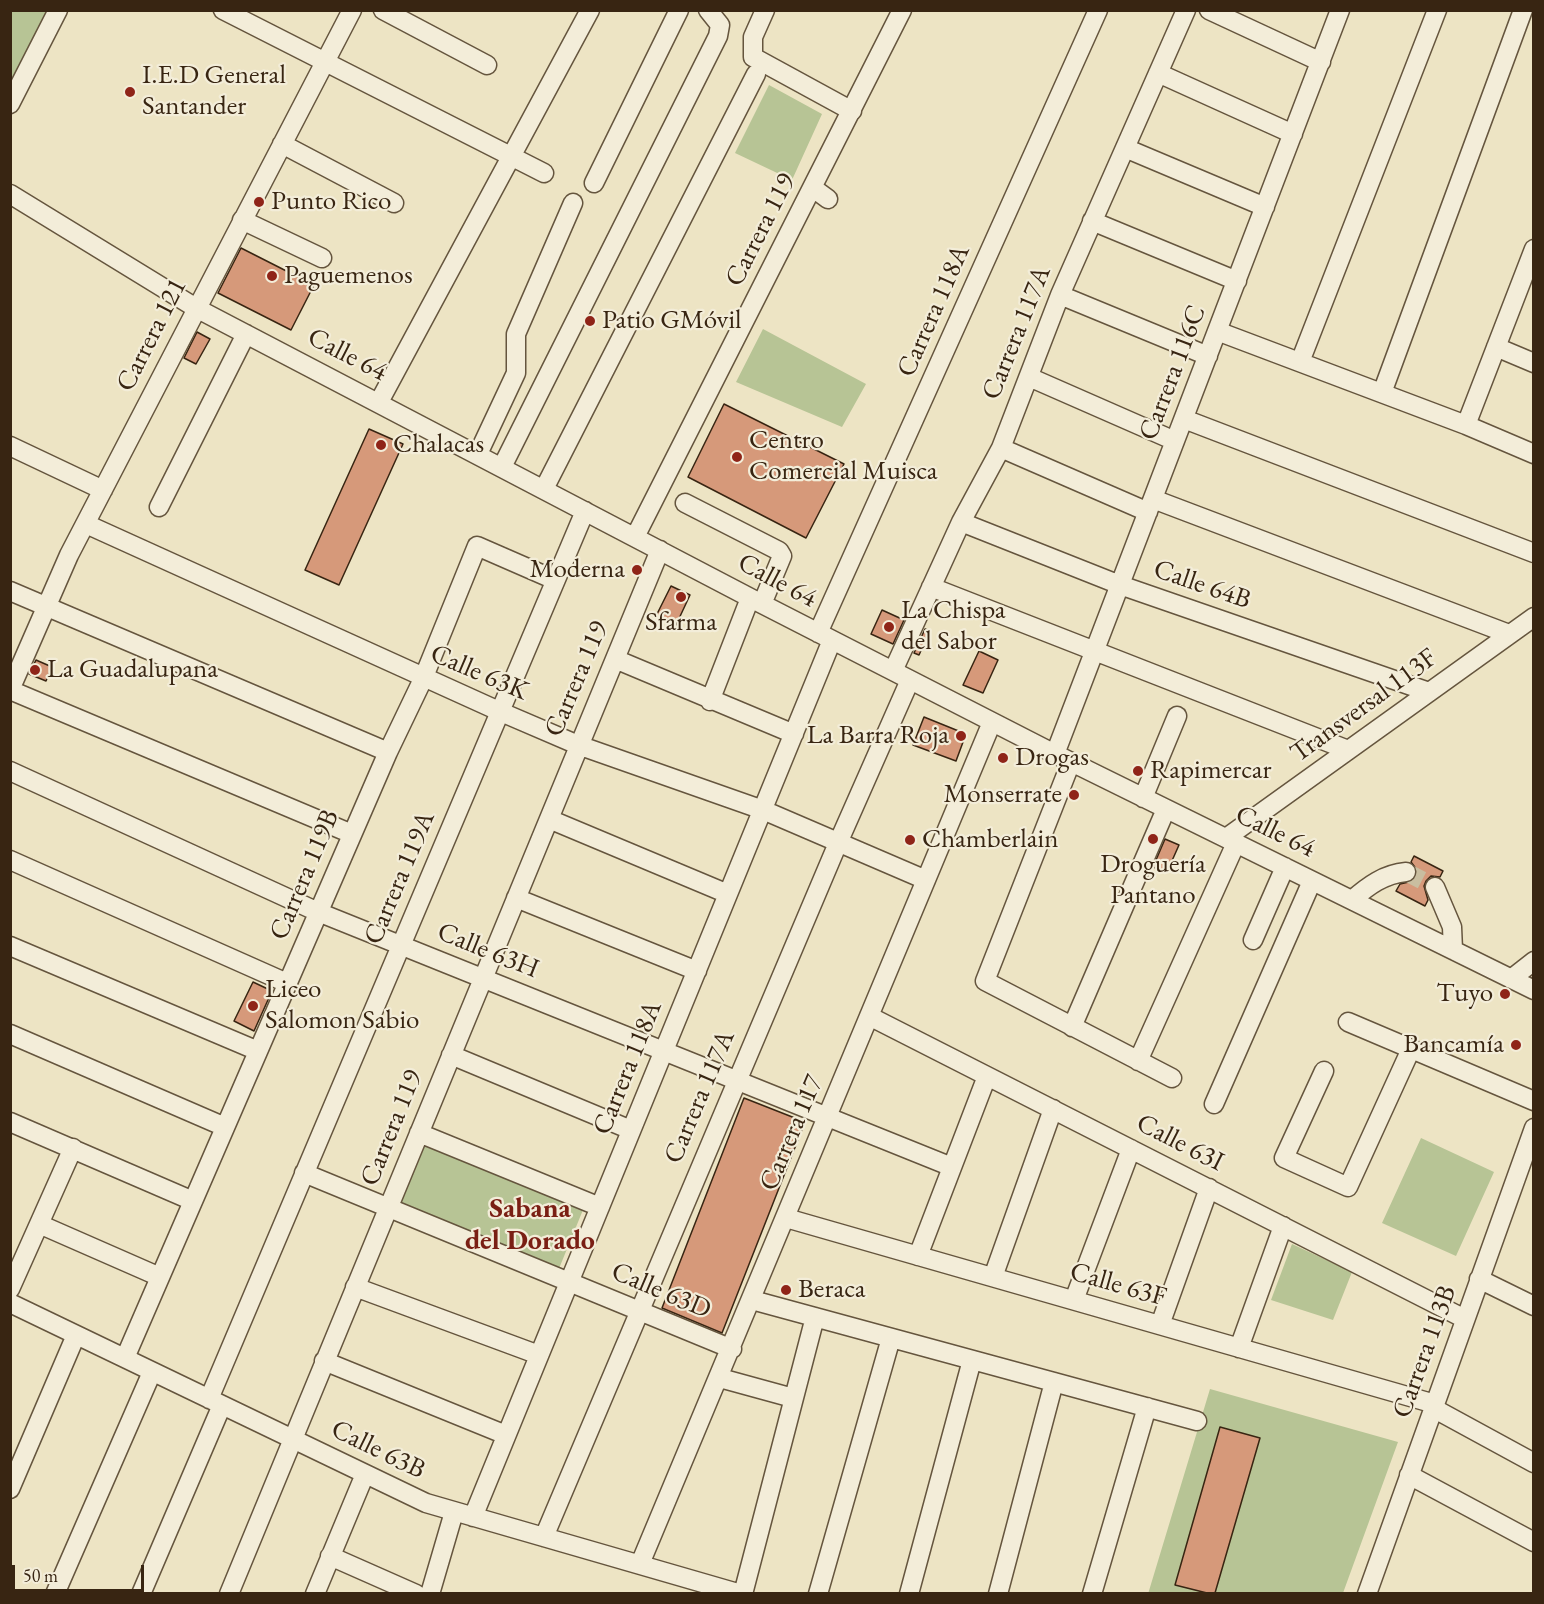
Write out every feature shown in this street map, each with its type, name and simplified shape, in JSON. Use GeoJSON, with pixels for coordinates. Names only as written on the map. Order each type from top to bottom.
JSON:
{"type":"FeatureCollection","features":[{"type":"Feature","properties":{"kind":"street"},"geometry":{"type":"LineString","coordinates":[[10,104],[58,10]]}},
{"type":"Feature","properties":{"kind":"street"},"geometry":{"type":"LineString","coordinates":[[223,10],[544,173]]}},
{"type":"Feature","properties":{"kind":"street","name":"Carrera 121"},"geometry":{"type":"LineString","coordinates":[[10,690],[47,606],[103,490],[352,10]]}},
{"type":"Feature","properties":{"kind":"street"},"geometry":{"type":"LineString","coordinates":[[383,10],[487,65]]}},
{"type":"Feature","properties":{"kind":"street"},"geometry":{"type":"LineString","coordinates":[[379,402],[590,10]]}},
{"type":"Feature","properties":{"kind":"street"},"geometry":{"type":"LineString","coordinates":[[594,183],[679,10]]}},
{"type":"Feature","properties":{"kind":"street"},"geometry":{"type":"LineString","coordinates":[[502,467],[718,36],[720,25],[708,10]]}},
{"type":"Feature","properties":{"kind":"street"},"geometry":{"type":"LineString","coordinates":[[544,489],[754,66],[753,37],[765,10]]}},
{"type":"Feature","properties":{"kind":"street","name":"Carrera 119"},"geometry":{"type":"LineString","coordinates":[[635,537],[813,188],[852,123],[902,10]]}},
{"type":"Feature","properties":{"kind":"street","name":"Carrera 118A"},"geometry":{"type":"LineString","coordinates":[[473,1517],[794,734],[825,637],[1098,10]]}},
{"type":"Feature","properties":{"kind":"street","name":"Carrera 117A"},"geometry":{"type":"LineString","coordinates":[[893,672],[961,522],[1001,447],[1060,295],[1186,10]]}},
{"type":"Feature","properties":{"kind":"street"},"geometry":{"type":"LineString","coordinates":[[1209,10],[1321,62]]}},
{"type":"Feature","properties":{"kind":"street","name":"Carrera 116C"},"geometry":{"type":"LineString","coordinates":[[1072,1027],[984,981],[1063,758],[1095,652],[1341,10]]}},
{"type":"Feature","properties":{"kind":"street"},"geometry":{"type":"LineString","coordinates":[[1300,362],[1437,10]]}},
{"type":"Feature","properties":{"kind":"street"},"geometry":{"type":"LineString","coordinates":[[1382,393],[1523,10]]}},
{"type":"Feature","properties":{"kind":"street"},"geometry":{"type":"LineString","coordinates":[[754,66],[852,123]]}},
{"type":"Feature","properties":{"kind":"street"},"geometry":{"type":"LineString","coordinates":[[1158,73],[1293,134]]}},
{"type":"Feature","properties":{"kind":"street"},"geometry":{"type":"LineString","coordinates":[[282,144],[394,203]]}},
{"type":"Feature","properties":{"kind":"street"},"geometry":{"type":"LineString","coordinates":[[1125,148],[1265,207]]}},
{"type":"Feature","properties":{"kind":"street"},"geometry":{"type":"LineString","coordinates":[[813,188],[828,199]]}},
{"type":"Feature","properties":{"kind":"street","name":"Calle 64"},"geometry":{"type":"LineString","coordinates":[[10,194],[196,308],[756,601],[1063,758],[1533,990]]}},
{"type":"Feature","properties":{"kind":"street"},"geometry":{"type":"LineString","coordinates":[[478,454],[516,372],[516,334],[573,203]]}},
{"type":"Feature","properties":{"kind":"street"},"geometry":{"type":"LineString","coordinates":[[242,220],[322,258]]}},
{"type":"Feature","properties":{"kind":"street"},"geometry":{"type":"LineString","coordinates":[[1092,221],[1237,280]]}},
{"type":"Feature","properties":{"kind":"street"},"geometry":{"type":"LineString","coordinates":[[1466,425],[1532,260]]}},
{"type":"Feature","properties":{"kind":"street"},"geometry":{"type":"LineString","coordinates":[[1060,295],[1208,356]]}},
{"type":"Feature","properties":{"kind":"street"},"geometry":{"type":"LineString","coordinates":[[1218,331],[1466,425],[1533,454]]}},
{"type":"Feature","properties":{"kind":"street"},"geometry":{"type":"LineString","coordinates":[[159,507],[246,334]]}},
{"type":"Feature","properties":{"kind":"street"},"geometry":{"type":"LineString","coordinates":[[1496,347],[1533,363]]}},
{"type":"Feature","properties":{"kind":"street"},"geometry":{"type":"LineString","coordinates":[[1029,377],[1175,441]]}},
{"type":"Feature","properties":{"kind":"street"},"geometry":{"type":"LineString","coordinates":[[1184,419],[1533,553]]}},
{"type":"Feature","properties":{"kind":"street"},"geometry":{"type":"LineString","coordinates":[[10,446],[103,490]]}},
{"type":"Feature","properties":{"kind":"street"},"geometry":{"type":"LineString","coordinates":[[1001,447],[1151,506],[1509,634]]}},
{"type":"Feature","properties":{"kind":"street"},"geometry":{"type":"LineString","coordinates":[[685,503],[779,551],[782,555],[779,567],[756,601],[710,701]]}},
{"type":"Feature","properties":{"kind":"street","name":"Carrera 119A"},"geometry":{"type":"LineString","coordinates":[[141,1593],[304,1173],[585,510]]}},
{"type":"Feature","properties":{"kind":"street","name":"Calle 64B"},"geometry":{"type":"LineString","coordinates":[[961,522],[1120,585],[1428,692]]}},
{"type":"Feature","properties":{"kind":"street","name":"Calle 63K"},"geometry":{"type":"LineString","coordinates":[[86,524],[423,679],[578,744],[763,810],[926,880]]}},
{"type":"Feature","properties":{"kind":"street","name":"Carrera 119B"},"geometry":{"type":"LineString","coordinates":[[125,1358],[352,834],[423,679],[477,546],[555,580]]}},
{"type":"Feature","properties":{"kind":"street","name":"Carrera 119"},"geometry":{"type":"LineString","coordinates":[[228,1593],[660,550]]}},
{"type":"Feature","properties":{"kind":"street"},"geometry":{"type":"LineString","coordinates":[[931,587],[1348,750]]}},
{"type":"Feature","properties":{"kind":"street"},"geometry":{"type":"LineString","coordinates":[[10,591],[388,752]]}},
{"type":"Feature","properties":{"kind":"street","name":"Transversal 113F"},"geometry":{"type":"LineString","coordinates":[[1231,841],[1348,750],[1533,616]]}},
{"type":"Feature","properties":{"kind":"street"},"geometry":{"type":"LineString","coordinates":[[615,659],[710,701],[794,734]]}},
{"type":"Feature","properties":{"kind":"street","name":"Carrera 117A"},"geometry":{"type":"LineString","coordinates":[[544,1537],[736,1081],[910,680]]}},
{"type":"Feature","properties":{"kind":"street"},"geometry":{"type":"LineString","coordinates":[[10,690],[352,834]]}},
{"type":"Feature","properties":{"kind":"street"},"geometry":{"type":"LineString","coordinates":[[1143,798],[1177,716]]}},
{"type":"Feature","properties":{"kind":"street","name":"Carrera 117"},"geometry":{"type":"LineString","coordinates":[[639,1564],[720,1378],[992,722]]}},
{"type":"Feature","properties":{"kind":"street","name":"Calle 63H"},"geometry":{"type":"LineString","coordinates":[[10,771],[318,912],[952,1167]]}},
{"type":"Feature","properties":{"kind":"street"},"geometry":{"type":"LineString","coordinates":[[1166,809],[1072,1027],[1172,1078]]}},
{"type":"Feature","properties":{"kind":"street"},"geometry":{"type":"LineString","coordinates":[[549,819],[728,894]]}},
{"type":"Feature","properties":{"kind":"street"},"geometry":{"type":"LineString","coordinates":[[1138,1061],[1231,841]]}},
{"type":"Feature","properties":{"kind":"street"},"geometry":{"type":"LineString","coordinates":[[10,860],[287,983]]}},
{"type":"Feature","properties":{"kind":"street"},"geometry":{"type":"LineString","coordinates":[[1253,940],[1285,867]]}},
{"type":"Feature","properties":{"kind":"street"},"geometry":{"type":"LineString","coordinates":[[1352,900],[1379,880],[1395,873],[1406,872]]}},
{"type":"Feature","properties":{"kind":"street"},"geometry":{"type":"LineString","coordinates":[[1214,1104],[1312,881]]}},
{"type":"Feature","properties":{"kind":"street"},"geometry":{"type":"LineString","coordinates":[[1435,887],[1452,927],[1453,950]]}},
{"type":"Feature","properties":{"kind":"street"},"geometry":{"type":"LineString","coordinates":[[516,898],[697,971]]}},
{"type":"Feature","properties":{"kind":"street"},"geometry":{"type":"LineString","coordinates":[[10,946],[258,1051]]}},
{"type":"Feature","properties":{"kind":"street"},"geometry":{"type":"LineString","coordinates":[[1511,979],[1533,961]]}},
{"type":"Feature","properties":{"kind":"street","name":"Calle 63I"},"geometry":{"type":"LineString","coordinates":[[870,1016],[1465,1319]]}},
{"type":"Feature","properties":{"kind":"street"},"geometry":{"type":"LineString","coordinates":[[1348,1022],[1533,1101]]}},
{"type":"Feature","properties":{"kind":"street"},"geometry":{"type":"LineString","coordinates":[[10,1034],[225,1127]]}},
{"type":"Feature","properties":{"kind":"street"},"geometry":{"type":"LineString","coordinates":[[1324,1071],[1284,1158],[1348,1187],[1412,1049]]}},
{"type":"Feature","properties":{"kind":"street"},"geometry":{"type":"LineString","coordinates":[[451,1055],[632,1130]]}},
{"type":"Feature","properties":{"kind":"street"},"geometry":{"type":"LineString","coordinates":[[918,1256],[987,1076]]}},
{"type":"Feature","properties":{"kind":"street"},"geometry":{"type":"LineString","coordinates":[[993,1277],[1053,1109]]}},
{"type":"Feature","properties":{"kind":"street"},"geometry":{"type":"LineString","coordinates":[[10,1122],[193,1201]]}},
{"type":"Feature","properties":{"kind":"street","name":"Carrera 113B"},"geometry":{"type":"LineString","coordinates":[[1367,1593],[1533,1128]]}},
{"type":"Feature","properties":{"kind":"street"},"geometry":{"type":"LineString","coordinates":[[419,1133],[600,1207]]}},
{"type":"Feature","properties":{"kind":"street"},"geometry":{"type":"LineString","coordinates":[[10,1289],[73,1149]]}},
{"type":"Feature","properties":{"kind":"street"},"geometry":{"type":"LineString","coordinates":[[1074,1300],[1131,1149]]}},
{"type":"Feature","properties":{"kind":"street","name":"Calle 63D"},"geometry":{"type":"LineString","coordinates":[[304,1173],[732,1349]]}},
{"type":"Feature","properties":{"kind":"street"},"geometry":{"type":"LineString","coordinates":[[1160,1325],[1209,1188]]}},
{"type":"Feature","properties":{"kind":"street","name":"Calle 63F"},"geometry":{"type":"LineString","coordinates":[[786,1218],[1434,1406],[1533,1463]]}},
{"type":"Feature","properties":{"kind":"street"},"geometry":{"type":"LineString","coordinates":[[39,1224],[160,1277]]}},
{"type":"Feature","properties":{"kind":"street"},"geometry":{"type":"LineString","coordinates":[[1239,1348],[1283,1226]]}},
{"type":"Feature","properties":{"kind":"street"},"geometry":{"type":"LineString","coordinates":[[1479,1279],[1533,1306]]}},
{"type":"Feature","properties":{"kind":"street"},"geometry":{"type":"LineString","coordinates":[[356,1287],[539,1355]]}},
{"type":"Feature","properties":{"kind":"street"},"geometry":{"type":"LineString","coordinates":[[752,1300],[1197,1421]]}},
{"type":"Feature","properties":{"kind":"street","name":"Calle 63B"},"geometry":{"type":"LineString","coordinates":[[10,1303],[426,1503],[742,1593]]}},
{"type":"Feature","properties":{"kind":"street"},"geometry":{"type":"LineString","coordinates":[[742,1593],[815,1317]]}},
{"type":"Feature","properties":{"kind":"street"},"geometry":{"type":"LineString","coordinates":[[10,1489],[76,1335]]}},
{"type":"Feature","properties":{"kind":"street"},"geometry":{"type":"LineString","coordinates":[[818,1593],[891,1338]]}},
{"type":"Feature","properties":{"kind":"street"},"geometry":{"type":"LineString","coordinates":[[909,1593],[972,1360]]}},
{"type":"Feature","properties":{"kind":"street"},"geometry":{"type":"LineString","coordinates":[[324,1362],[506,1435]]}},
{"type":"Feature","properties":{"kind":"street"},"geometry":{"type":"LineString","coordinates":[[55,1593],[152,1372]]}},
{"type":"Feature","properties":{"kind":"street"},"geometry":{"type":"LineString","coordinates":[[720,1378],[793,1398]]}},
{"type":"Feature","properties":{"kind":"street"},"geometry":{"type":"LineString","coordinates":[[998,1593],[1054,1382]]}},
{"type":"Feature","properties":{"kind":"street"},"geometry":{"type":"LineString","coordinates":[[1092,1593],[1147,1407]]}},
{"type":"Feature","properties":{"kind":"street"},"geometry":{"type":"LineString","coordinates":[[315,1593],[364,1474]]}},
{"type":"Feature","properties":{"kind":"street"},"geometry":{"type":"LineString","coordinates":[[1409,1475],[1533,1542]]}},
{"type":"Feature","properties":{"kind":"street"},"geometry":{"type":"LineString","coordinates":[[430,1593],[454,1512]]}},
{"type":"Feature","properties":{"kind":"street"},"geometry":{"type":"LineString","coordinates":[[330,1556],[416,1593]]}},
{"type":"Feature","properties":{"kind":"green space"},"geometry":{"type":"Polygon","coordinates":[[[11,11],[53,11],[11,89],[11,11]]]}},
{"type":"Feature","properties":{"kind":"green space"},"geometry":{"type":"Polygon","coordinates":[[[769,85],[822,114],[792,180],[735,153],[769,85]]]}},
{"type":"Feature","properties":{"kind":"green space"},"geometry":{"type":"Polygon","coordinates":[[[763,329],[866,384],[842,427],[736,382],[763,329]]]}},
{"type":"Feature","properties":{"kind":"green space"},"geometry":{"type":"Polygon","coordinates":[[[1421,1138],[1494,1172],[1456,1256],[1382,1223],[1421,1138]]]}},
{"type":"Feature","properties":{"kind":"green space"},"geometry":{"type":"Polygon","coordinates":[[[423,1139],[585,1205],[558,1271],[395,1205],[423,1139]]]}},
{"type":"Feature","properties":{"kind":"green space"},"geometry":{"type":"Polygon","coordinates":[[[1292,1244],[1352,1272],[1333,1320],[1271,1300],[1292,1244]]]}},
{"type":"Feature","properties":{"kind":"green space"},"geometry":{"type":"Polygon","coordinates":[[[1210,1389],[1398,1442],[1343,1593],[1148,1594],[1210,1389]]]}},
{"type":"Feature","properties":{"kind":"building"},"geometry":{"type":"Polygon","coordinates":[[[241,248],[314,285],[291,330],[218,293],[241,248]]]}},
{"type":"Feature","properties":{"kind":"building"},"geometry":{"type":"Polygon","coordinates":[[[197,332],[210,339],[196,364],[184,358],[197,332]]]}},
{"type":"Feature","properties":{"kind":"building"},"geometry":{"type":"Polygon","coordinates":[[[724,404],[844,464],[806,538],[688,477],[724,404]]]}},
{"type":"Feature","properties":{"kind":"building"},"geometry":{"type":"Polygon","coordinates":[[[369,429],[403,444],[339,585],[305,570],[369,429]]]}},
{"type":"Feature","properties":{"kind":"building"},"geometry":{"type":"Polygon","coordinates":[[[671,586],[690,595],[676,625],[656,616],[671,586]]]}},
{"type":"Feature","properties":{"kind":"building","name":"La Chispa del Sabor"},"geometry":{"type":"Polygon","coordinates":[[[882,610],[904,620],[893,644],[871,634],[882,610]]]}},
{"type":"Feature","properties":{"kind":"building"},"geometry":{"type":"Polygon","coordinates":[[[925,629],[930,631],[919,655],[914,653],[925,629]]]}},
{"type":"Feature","properties":{"kind":"building"},"geometry":{"type":"Polygon","coordinates":[[[979,651],[998,660],[983,693],[963,685],[979,651]]]}},
{"type":"Feature","properties":{"kind":"building"},"geometry":{"type":"Polygon","coordinates":[[[36,660],[52,667],[46,681],[29,674],[36,660]]]}},
{"type":"Feature","properties":{"kind":"building"},"geometry":{"type":"Polygon","coordinates":[[[924,717],[966,734],[956,761],[913,745],[924,717]]]}},
{"type":"Feature","properties":{"kind":"building"},"geometry":{"type":"Polygon","coordinates":[[[1165,839],[1179,845],[1167,872],[1153,867],[1165,839]]]}},
{"type":"Feature","properties":{"kind":"building"},"geometry":{"type":"Polygon","coordinates":[[[1414,856],[1443,871],[1440,877],[1431,876],[1426,881],[1424,886],[1428,900],[1425,906],[1396,891],[1400,884],[1413,881],[1416,877],[1417,870],[1411,862],[1414,856]]]}},
{"type":"Feature","properties":{"kind":"building","name":"Liceo Salomon Sabio"},"geometry":{"type":"Polygon","coordinates":[[[253,982],[272,991],[254,1031],[234,1021],[253,982]]]}},
{"type":"Feature","properties":{"kind":"building"},"geometry":{"type":"Polygon","coordinates":[[[744,1098],[805,1122],[722,1333],[662,1308],[744,1098]]]}},
{"type":"Feature","properties":{"kind":"building"},"geometry":{"type":"Polygon","coordinates":[[[1220,1427],[1260,1438],[1215,1593],[1207,1593],[1175,1585],[1220,1427]]]}},
{"type":"Feature","properties":{"kind":"tunnel"},"geometry":{"type":"LineString","coordinates":[[1406,872],[1435,887]]}},
{"type":"Feature","properties":{"kind":"place","name":"I.E.D General Santander"},"geometry":{"type":"Point","coordinates":[130,92]}},
{"type":"Feature","properties":{"kind":"place","name":"Punto Rico"},"geometry":{"type":"Point","coordinates":[259,202]}},
{"type":"Feature","properties":{"kind":"place","name":"Paguemenos"},"geometry":{"type":"Point","coordinates":[272,276]}},
{"type":"Feature","properties":{"kind":"place","name":"Patio GMóvil"},"geometry":{"type":"Point","coordinates":[590,321]}},
{"type":"Feature","properties":{"kind":"place","name":"Chalacas"},"geometry":{"type":"Point","coordinates":[381,445]}},
{"type":"Feature","properties":{"kind":"place","name":"Centro Comercial Muisca"},"geometry":{"type":"Point","coordinates":[737,457]}},
{"type":"Feature","properties":{"kind":"place","name":"Moderna"},"geometry":{"type":"Point","coordinates":[637,570]}},
{"type":"Feature","properties":{"kind":"place","name":"Sfarma"},"geometry":{"type":"Point","coordinates":[681,597]}},
{"type":"Feature","properties":{"kind":"place","name":"La Chispa del Sabor"},"geometry":{"type":"Point","coordinates":[889,627]}},
{"type":"Feature","properties":{"kind":"place","name":"La Guadalupana"},"geometry":{"type":"Point","coordinates":[35,670]}},
{"type":"Feature","properties":{"kind":"place","name":"La Barra Roja"},"geometry":{"type":"Point","coordinates":[961,736]}},
{"type":"Feature","properties":{"kind":"place","name":"Drogas"},"geometry":{"type":"Point","coordinates":[1003,758]}},
{"type":"Feature","properties":{"kind":"place","name":"Rapimercar"},"geometry":{"type":"Point","coordinates":[1138,771]}},
{"type":"Feature","properties":{"kind":"place","name":"Monserrate"},"geometry":{"type":"Point","coordinates":[1074,795]}},
{"type":"Feature","properties":{"kind":"place","name":"Droguería Pantano"},"geometry":{"type":"Point","coordinates":[1153,839]}},
{"type":"Feature","properties":{"kind":"place","name":"Chamberlain"},"geometry":{"type":"Point","coordinates":[910,840]}},
{"type":"Feature","properties":{"kind":"place","name":"Tuyo"},"geometry":{"type":"Point","coordinates":[1505,994]}},
{"type":"Feature","properties":{"kind":"place","name":"Liceo Salomon Sabio"},"geometry":{"type":"Point","coordinates":[253,1006]}},
{"type":"Feature","properties":{"kind":"place","name":"Bancamía"},"geometry":{"type":"Point","coordinates":[1516,1045]}},
{"type":"Feature","properties":{"kind":"place","name":"Beraca"},"geometry":{"type":"Point","coordinates":[786,1290]}},
{"type":"Feature","properties":{"kind":"district","name":"Sabana del Dorado"},"geometry":{"type":"Point","coordinates":[530,1225]}}]}
